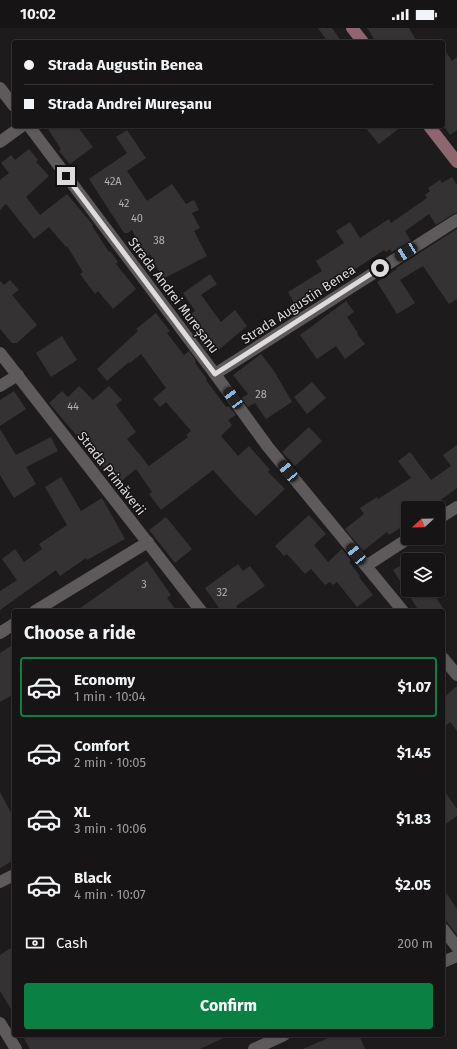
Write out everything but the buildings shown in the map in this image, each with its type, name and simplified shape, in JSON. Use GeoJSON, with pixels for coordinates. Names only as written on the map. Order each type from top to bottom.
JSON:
{"type":"FeatureCollection","features":[{"type":"Feature","properties":{"kind":"main road"},"geometry":{"type":"LineString","coordinates":[[352,28],[361,40]]}},
{"type":"Feature","properties":{"kind":"main road"},"geometry":{"type":"LineString","coordinates":[[431,128],[457,162]]}},
{"type":"Feature","properties":{"kind":"street"},"geometry":{"type":"LineString","coordinates":[[0,88],[12,103]]}},
{"type":"Feature","properties":{"kind":"street"},"geometry":{"type":"LineString","coordinates":[[0,142],[19,128]]}},
{"type":"Feature","properties":{"kind":"street","name":"Strada Andrei Mureșanu"},"geometry":{"type":"LineString","coordinates":[[30,128],[268,447],[401,609]]}},
{"type":"Feature","properties":{"kind":"street","name":"Strada Augustin Benea"},"geometry":{"type":"LineString","coordinates":[[215,374],[457,220]]}},
{"type":"Feature","properties":{"kind":"street","name":"Strada Primăverii"},"geometry":{"type":"LineString","coordinates":[[0,353],[199,609]]}},
{"type":"Feature","properties":{"kind":"street"},"geometry":{"type":"LineString","coordinates":[[0,386],[18,375]]}},
{"type":"Feature","properties":{"kind":"street"},"geometry":{"type":"LineString","coordinates":[[445,515],[457,507]]}},
{"type":"Feature","properties":{"kind":"street"},"geometry":{"type":"LineString","coordinates":[[38,609],[148,542]]}},
{"type":"Feature","properties":{"kind":"street"},"geometry":{"type":"LineString","coordinates":[[366,566],[401,543]]}},
{"type":"Feature","properties":{"kind":"street"},"geometry":{"type":"LineString","coordinates":[[0,633],[12,625]]}},
{"type":"Feature","properties":{"kind":"street"},"geometry":{"type":"LineString","coordinates":[[445,660],[457,675]]}},
{"type":"Feature","properties":{"kind":"street"},"geometry":{"type":"LineString","coordinates":[[0,882],[12,876]]}},
{"type":"Feature","properties":{"kind":"street"},"geometry":{"type":"LineString","coordinates":[[445,932],[457,947]]}},
{"type":"Feature","properties":{"kind":"street"},"geometry":{"type":"LineString","coordinates":[[445,961],[457,956]]}},
{"type":"Feature","properties":{"kind":"street"},"geometry":{"type":"LineString","coordinates":[[0,1023],[16,1049]]}},
{"type":"Feature","properties":{"kind":"street"},"geometry":{"type":"LineString","coordinates":[[254,1049],[280,1037]]}},
{"type":"Feature","properties":{"kind":"route"},"geometry":{"type":"LineString","coordinates":[[66,176],[215,374],[380,268]]}}]}
